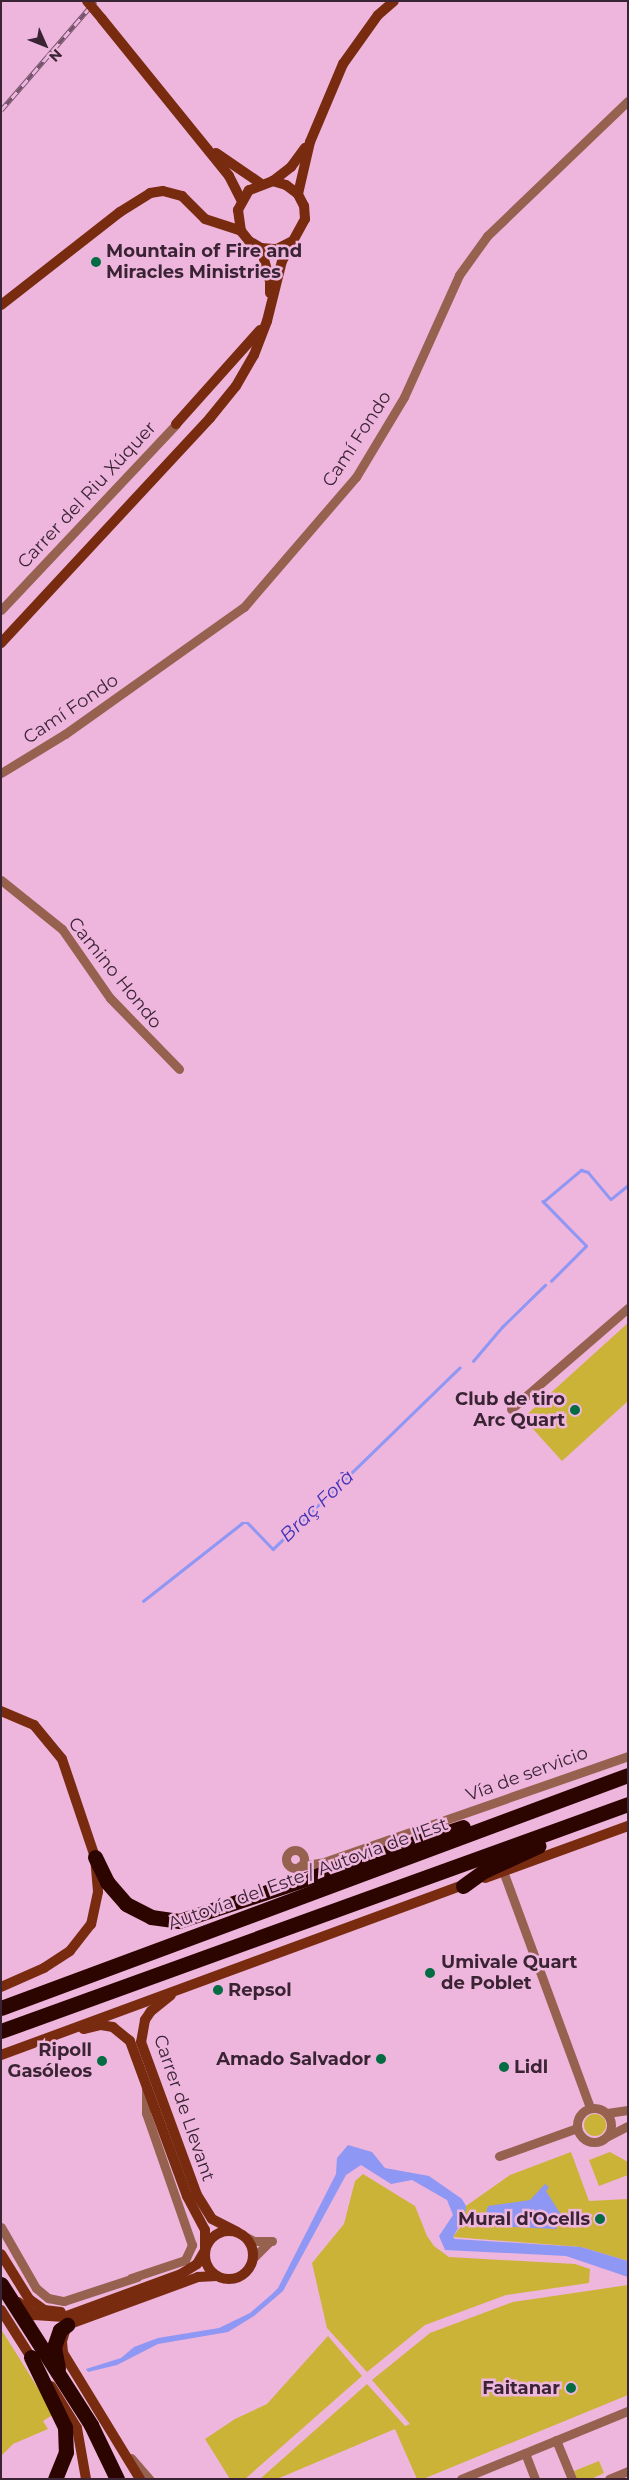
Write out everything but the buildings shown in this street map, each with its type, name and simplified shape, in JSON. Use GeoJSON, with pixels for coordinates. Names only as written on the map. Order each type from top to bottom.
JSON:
{"type":"FeatureCollection","features":[{"type":"Feature","properties":{"kind":"highway","name":"Autovía del Este / Autovia de l'Est"},"geometry":{"type":"LineString","coordinates":[[1,2008],[628,1775]]}},
{"type":"Feature","properties":{"kind":"highway"},"geometry":{"type":"LineString","coordinates":[[95,1857],[107,1882],[126,1904],[151,1917],[179,1921],[545,1799],[562,1799]]}},
{"type":"Feature","properties":{"kind":"highway"},"geometry":{"type":"LineString","coordinates":[[1,2031],[628,1804]]}},
{"type":"Feature","properties":{"kind":"highway"},"geometry":{"type":"LineString","coordinates":[[463,1886],[484,1871],[529,1849],[628,1813]]}},
{"type":"Feature","properties":{"kind":"highway"},"geometry":{"type":"LineString","coordinates":[[1,2283],[91,2425],[117,2479]]}},
{"type":"Feature","properties":{"kind":"highway"},"geometry":{"type":"LineString","coordinates":[[64,2383],[54,2347],[60,2330],[67,2325]]}},
{"type":"Feature","properties":{"kind":"highway"},"geometry":{"type":"LineString","coordinates":[[31,2356],[65,2427],[66,2452],[55,2479]]}},
{"type":"Feature","properties":{"kind":"street"},"geometry":{"type":"LineString","coordinates":[[87,1],[229,176],[239,205],[241,231]]}},
{"type":"Feature","properties":{"kind":"street"},"geometry":{"type":"LineString","coordinates":[[298,194],[310,142],[343,64],[378,15],[394,1]]}},
{"type":"Feature","properties":{"kind":"street","name":"Camí Fondo"},"geometry":{"type":"LineString","coordinates":[[1,773],[65,734],[244,607],[356,477],[404,397],[459,274],[487,236],[628,101]]}},
{"type":"Feature","properties":{"kind":"street"},"geometry":{"type":"LineString","coordinates":[[203,142],[260,183]]}},
{"type":"Feature","properties":{"kind":"street"},"geometry":{"type":"LineString","coordinates":[[272,181],[291,167],[310,142]]}},
{"type":"Feature","properties":{"kind":"street"},"geometry":{"type":"LineString","coordinates":[[1,643],[210,418],[236,386],[254,355],[267,321],[282,262],[291,242],[300,232],[305,220],[304,206],[298,194],[286,185],[272,181],[260,183],[239,205],[216,222]]}},
{"type":"Feature","properties":{"kind":"street"},"geometry":{"type":"LineString","coordinates":[[1,305],[120,212],[150,193],[163,191],[182,196],[205,220],[241,231],[249,241],[261,248],[277,249],[291,242]]}},
{"type":"Feature","properties":{"kind":"street"},"geometry":{"type":"LineString","coordinates":[[176,424],[267,321],[270,282],[261,248]]}},
{"type":"Feature","properties":{"kind":"street","name":"Carrer del Riu Xúquer"},"geometry":{"type":"LineString","coordinates":[[1,610],[176,424]]}},
{"type":"Feature","properties":{"kind":"street","name":"Camino Hondo"},"geometry":{"type":"LineString","coordinates":[[1,880],[62,929],[110,998],[179,1069]]}},
{"type":"Feature","properties":{"kind":"street"},"geometry":{"type":"LineString","coordinates":[[512,1409],[628,1308]]}},
{"type":"Feature","properties":{"kind":"street"},"geometry":{"type":"LineString","coordinates":[[1,1711],[34,1725],[55,1747],[70,1776],[95,1857],[96,1909],[82,1938],[60,1959],[1,1987]]}},
{"type":"Feature","properties":{"kind":"street","name":"Vía de servicio"},"geometry":{"type":"LineString","coordinates":[[302,1862],[324,1862],[628,1756]]}},
{"type":"Feature","properties":{"kind":"street"},"geometry":{"type":"LineString","coordinates":[[1,2055],[628,1826]]}},
{"type":"Feature","properties":{"kind":"street"},"geometry":{"type":"LineString","coordinates":[[503,1871],[590,2108]]}},
{"type":"Feature","properties":{"kind":"street","name":"Carrer de Llevant"},"geometry":{"type":"LineString","coordinates":[[179,1990],[151,2011],[142,2029],[141,2042],[199,2201],[218,2224],[240,2234]]}},
{"type":"Feature","properties":{"kind":"street","name":"Carrer de Llevant"},"geometry":{"type":"LineString","coordinates":[[71,2030],[101,2025],[113,2027],[130,2041],[187,2196],[205,2230],[206,2250]]}},
{"type":"Feature","properties":{"kind":"street","name":"Carrer de Llevant"},"geometry":{"type":"LineString","coordinates":[[131,2278],[185,2260],[192,2251],[186,2222],[146,2113],[145,2080]]}},
{"type":"Feature","properties":{"kind":"street"},"geometry":{"type":"LineString","coordinates":[[590,2108],[607,2113],[628,2110]]}},
{"type":"Feature","properties":{"kind":"street"},"geometry":{"type":"LineString","coordinates":[[590,2108],[581,2114],[578,2128],[582,2137],[591,2142],[606,2138],[628,2126]]}},
{"type":"Feature","properties":{"kind":"street"},"geometry":{"type":"LineString","coordinates":[[606,2138],[612,2123],[607,2113]]}},
{"type":"Feature","properties":{"kind":"street"},"geometry":{"type":"LineString","coordinates":[[499,2156],[578,2128]]}},
{"type":"Feature","properties":{"kind":"street"},"geometry":{"type":"LineString","coordinates":[[1,2227],[36,2288],[48,2298],[64,2301],[131,2278],[153,2275],[175,2276]]}},
{"type":"Feature","properties":{"kind":"street"},"geometry":{"type":"LineString","coordinates":[[140,2479],[63,2353],[62,2341],[67,2325],[198,2277],[240,2276],[250,2266],[253,2258],[272,2241],[254,2241],[240,2234],[221,2232],[208,2242],[206,2250],[207,2265],[218,2276]]}},
{"type":"Feature","properties":{"kind":"street"},"geometry":{"type":"LineString","coordinates":[[240,2234],[249,2242],[253,2258]]}},
{"type":"Feature","properties":{"kind":"street"},"geometry":{"type":"LineString","coordinates":[[1,2283],[25,2310],[42,2318],[64,2317],[191,2269],[206,2250]]}},
{"type":"Feature","properties":{"kind":"street"},"geometry":{"type":"LineString","coordinates":[[1,2254],[21,2289],[36,2306],[52,2312],[94,2305]]}},
{"type":"Feature","properties":{"kind":"street"},"geometry":{"type":"LineString","coordinates":[[1,2310],[77,2428],[85,2476]]}},
{"type":"Feature","properties":{"kind":"street"},"geometry":{"type":"LineString","coordinates":[[98,2410],[149,2479]]}},
{"type":"Feature","properties":{"kind":"street"},"geometry":{"type":"LineString","coordinates":[[461,2479],[628,2411]]}},
{"type":"Feature","properties":{"kind":"street"},"geometry":{"type":"LineString","coordinates":[[556,2440],[572,2479]]}},
{"type":"Feature","properties":{"kind":"street"},"geometry":{"type":"LineString","coordinates":[[525,2453],[535,2479]]}},
{"type":"Feature","properties":{"kind":"street"},"geometry":{"type":"LineString","coordinates":[[609,2479],[628,2471]]}},
{"type":"Feature","properties":{"kind":"shaded area","name":"Club de tiro Arc Quart"},"geometry":{"type":"Polygon","coordinates":[[[628,1323],[628,1401],[562,1461],[523,1418],[628,1323]]]}},
{"type":"Feature","properties":{"kind":"shaded area"},"geometry":{"type":"Polygon","coordinates":[[[595,2114],[603,2117],[606,2125],[603,2133],[595,2136],[587,2133],[584,2125],[587,2117],[595,2114]]]}},
{"type":"Feature","properties":{"kind":"shaded area"},"geometry":{"type":"Polygon","coordinates":[[[571,2152],[589,2201],[628,2199],[628,2261],[581,2247],[453,2237],[461,2226],[466,2206],[510,2175],[571,2152]]]}},
{"type":"Feature","properties":{"kind":"shaded area"},"geometry":{"type":"Polygon","coordinates":[[[610,2152],[628,2162],[628,2175],[599,2186],[589,2160],[610,2152]]]}},
{"type":"Feature","properties":{"kind":"shaded area"},"geometry":{"type":"Polygon","coordinates":[[[363,2174],[415,2206],[427,2236],[434,2246],[449,2257],[575,2264],[590,2269],[589,2283],[506,2295],[425,2325],[367,2372],[327,2328],[312,2263],[344,2224],[355,2181],[363,2174]]]}},
{"type":"Feature","properties":{"kind":"shaded area"},"geometry":{"type":"Polygon","coordinates":[[[628,2285],[628,2395],[423,2479],[417,2479],[395,2429],[277,2479],[260,2479],[367,2384],[405,2426],[410,2424],[372,2380],[430,2333],[513,2302],[628,2285]]]}},
{"type":"Feature","properties":{"kind":"shaded area"},"geometry":{"type":"Polygon","coordinates":[[[1,2329],[54,2414],[43,2421],[48,2429],[13,2444],[1,2456],[1,2329]]]}},
{"type":"Feature","properties":{"kind":"shaded area"},"geometry":{"type":"Polygon","coordinates":[[[328,2336],[362,2376],[245,2479],[230,2479],[205,2439],[235,2419],[267,2404],[328,2336]]]}},
{"type":"Feature","properties":{"kind":"shaded area"},"geometry":{"type":"Polygon","coordinates":[[[599,2461],[604,2473],[591,2479],[577,2479],[574,2471],[599,2461]]]}},
{"type":"Feature","properties":{"kind":"water"},"geometry":{"type":"Polygon","coordinates":[[[348,2145],[372,2152],[385,2168],[429,2176],[462,2199],[466,2206],[465,2216],[453,2237],[455,2239],[581,2247],[628,2261],[628,2277],[566,2256],[445,2250],[439,2236],[453,2215],[447,2200],[412,2180],[391,2184],[361,2165],[346,2175],[283,2291],[254,2316],[228,2332],[158,2344],[117,2365],[88,2372],[86,2369],[121,2358],[134,2347],[158,2338],[219,2328],[250,2313],[272,2294],[278,2288],[336,2174],[337,2158],[348,2145]]]}},
{"type":"Feature","properties":{"kind":"water"},"geometry":{"type":"Polygon","coordinates":[[[545,2184],[549,2187],[546,2191],[560,2213],[561,2220],[556,2229],[493,2226],[484,2219],[488,2206],[530,2200],[545,2184]]]}},
{"type":"Feature","properties":{"kind":"waterway","name":"Braç Forà"},"geometry":{"type":"LineString","coordinates":[[551,1281],[586,1246],[543,1202],[581,1170],[588,1172],[611,1199],[628,1185]]}},
{"type":"Feature","properties":{"kind":"waterway","name":"Braç Forà"},"geometry":{"type":"LineString","coordinates":[[473,1361],[502,1327],[545,1285]]}},
{"type":"Feature","properties":{"kind":"waterway","name":"Braç Forà"},"geometry":{"type":"LineString","coordinates":[[143,1601],[242,1523],[248,1523],[273,1549],[459,1368]]}},
{"type":"Feature","properties":{"kind":"railway"},"geometry":{"type":"LineString","coordinates":[[1,110],[95,1]]}},
{"type":"Feature","properties":{"kind":"place","name":"Mountain of Fire and Miracles Ministries"},"geometry":{"type":"Point","coordinates":[96,262]}},
{"type":"Feature","properties":{"kind":"place","name":"Club de tiro Arc Quart"},"geometry":{"type":"Point","coordinates":[575,1410]}},
{"type":"Feature","properties":{"kind":"place","name":"Umivale Quart de Poblet"},"geometry":{"type":"Point","coordinates":[430,1973]}},
{"type":"Feature","properties":{"kind":"place","name":"Repsol"},"geometry":{"type":"Point","coordinates":[218,1990]}},
{"type":"Feature","properties":{"kind":"place","name":"Amado Salvador"},"geometry":{"type":"Point","coordinates":[381,2059]}},
{"type":"Feature","properties":{"kind":"place","name":"Ripoll Gasóleos"},"geometry":{"type":"Point","coordinates":[102,2061]}},
{"type":"Feature","properties":{"kind":"place","name":"Lidl"},"geometry":{"type":"Point","coordinates":[504,2067]}},
{"type":"Feature","properties":{"kind":"place","name":"Mural d'Ocells"},"geometry":{"type":"Point","coordinates":[600,2219]}},
{"type":"Feature","properties":{"kind":"place","name":"Faitanar"},"geometry":{"type":"Point","coordinates":[571,2388]}}]}
